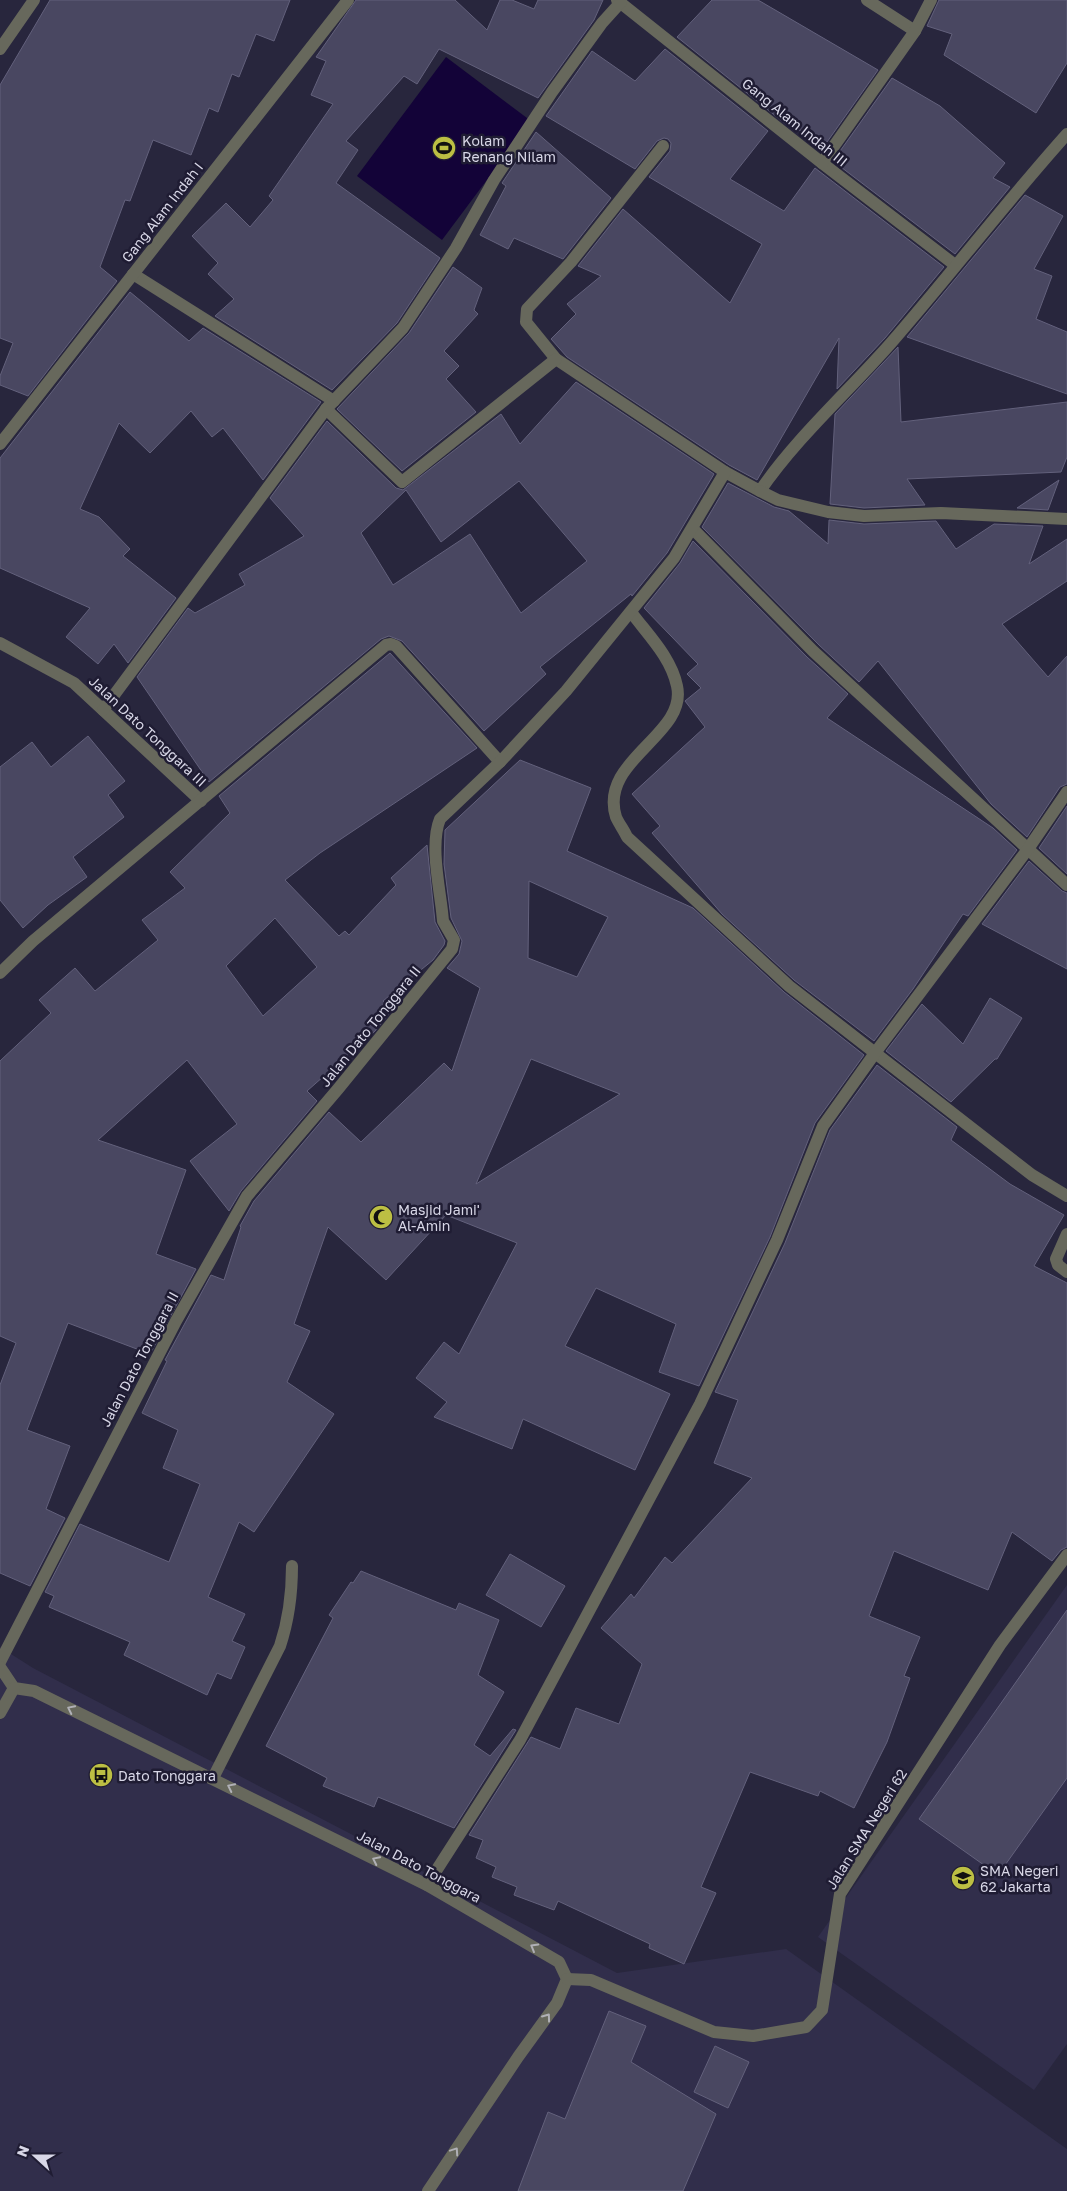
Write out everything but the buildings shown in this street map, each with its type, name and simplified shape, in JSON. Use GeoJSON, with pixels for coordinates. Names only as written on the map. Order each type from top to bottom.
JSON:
{"type":"FeatureCollection","features":[{"type":"Feature","properties":{"kind":"street"},"geometry":{"type":"LineString","coordinates":[[0,49],[34,0]]}},
{"type":"Feature","properties":{"kind":"street","name":"Gang Alam Indah I"},"geometry":{"type":"LineString","coordinates":[[0,444],[348,0]]}},
{"type":"Feature","properties":{"kind":"street"},"geometry":{"type":"LineString","coordinates":[[867,0],[915,31]]}},
{"type":"Feature","properties":{"kind":"street"},"geometry":{"type":"LineString","coordinates":[[822,163],[915,31],[931,0]]}},
{"type":"Feature","properties":{"kind":"street"},"geometry":{"type":"LineString","coordinates":[[103,710],[330,405],[403,328],[456,248],[494,180],[552,92],[619,1]]}},
{"type":"Feature","properties":{"kind":"street","name":"Gang Alam Indah III"},"geometry":{"type":"LineString","coordinates":[[619,1],[822,163],[955,265]]}},
{"type":"Feature","properties":{"kind":"street"},"geometry":{"type":"LineString","coordinates":[[760,491],[796,446],[893,341],[1019,187],[1067,134]]}},
{"type":"Feature","properties":{"kind":"street"},"geometry":{"type":"LineString","coordinates":[[663,146],[571,262],[527,310],[526,322],[556,359],[726,472],[771,498],[786,503],[864,516],[941,513],[1067,519]]}},
{"type":"Feature","properties":{"kind":"street"},"geometry":{"type":"LineString","coordinates":[[133,274],[330,405],[402,482],[556,359]]}},
{"type":"Feature","properties":{"kind":"street","name":"Jalan Dato Tonggara II"},"geometry":{"type":"LineString","coordinates":[[0,1662],[176,1321],[247,1196],[338,1089],[452,949],[454,940],[443,922],[436,838],[437,826],[443,816],[500,762],[566,691],[631,612],[674,558],[726,472]]}},
{"type":"Feature","properties":{"kind":"street"},"geometry":{"type":"LineString","coordinates":[[693,529],[813,651],[1067,885]]}},
{"type":"Feature","properties":{"kind":"street"},"geometry":{"type":"LineString","coordinates":[[631,612],[669,662],[677,686],[678,702],[673,715],[621,776],[614,795],[615,814],[628,837],[789,986],[1032,1176],[1067,1196]]}},
{"type":"Feature","properties":{"kind":"street","name":"Jalan Dato Tonggara III"},"geometry":{"type":"LineString","coordinates":[[0,643],[74,683],[201,801],[33,941],[0,973]]}},
{"type":"Feature","properties":{"kind":"street"},"geometry":{"type":"LineString","coordinates":[[201,801],[386,645],[391,644],[396,646],[500,762]]}},
{"type":"Feature","properties":{"kind":"street"},"geometry":{"type":"LineString","coordinates":[[427,1885],[520,1740],[700,1404],[777,1240],[823,1126],[875,1053],[1028,849],[1067,792]]}},
{"type":"Feature","properties":{"kind":"street"},"geometry":{"type":"LineString","coordinates":[[1067,1234],[1056,1259],[1058,1265],[1067,1272]]}},
{"type":"Feature","properties":{"kind":"street","name":"Jalan SMA Negeri 62"},"geometry":{"type":"LineString","coordinates":[[567,1979],[591,1980],[714,2032],[753,2036],[806,2027],[822,2010],[840,1894],[1000,1645],[1067,1555]]}},
{"type":"Feature","properties":{"kind":"street"},"geometry":{"type":"LineString","coordinates":[[213,1778],[280,1646],[290,1609],[292,1566]]}},
{"type":"Feature","properties":{"kind":"street"},"geometry":{"type":"LineString","coordinates":[[0,1667],[14,1688],[0,1713]]}},
{"type":"Feature","properties":{"kind":"street","name":"Jalan Dato Tonggara"},"geometry":{"type":"LineString","coordinates":[[14,1688],[34,1691],[427,1885],[559,1962],[567,1979]]}},
{"type":"Feature","properties":{"kind":"street"},"geometry":{"type":"LineString","coordinates":[[428,2191],[518,2057],[558,2003],[567,1979]]}},
{"type":"Feature","properties":{"kind":"shaded area","name":"Kolam Renang Nilam"},"geometry":{"type":"Polygon","coordinates":[[[446,57],[531,121],[442,240],[357,176],[446,57]]]}},
{"type":"Feature","properties":{"kind":"shaded area","name":"SMA Negeri 62 Jakarta"},"geometry":{"type":"Polygon","coordinates":[[[1067,1585],[1067,2044],[1034,2090],[818,1937],[1067,1585]]]}},
{"type":"Feature","properties":{"kind":"shaded area"},"geometry":{"type":"Polygon","coordinates":[[[0,1647],[33,1668],[617,1973],[786,1949],[1067,2149],[1067,2191],[0,2191],[0,1647]]]}},
{"type":"Feature","properties":{"kind":"place","name":"Kolam Renang Nilam"},"geometry":{"type":"Point","coordinates":[444,148]}},
{"type":"Feature","properties":{"kind":"place","name":"Masjid Jami' Al-Amin"},"geometry":{"type":"Point","coordinates":[381,1217]}},
{"type":"Feature","properties":{"kind":"place","name":"Dato Tonggara"},"geometry":{"type":"Point","coordinates":[101,1775]}},
{"type":"Feature","properties":{"kind":"place","name":"SMA Negeri 62 Jakarta"},"geometry":{"type":"Point","coordinates":[963,1878]}}]}
